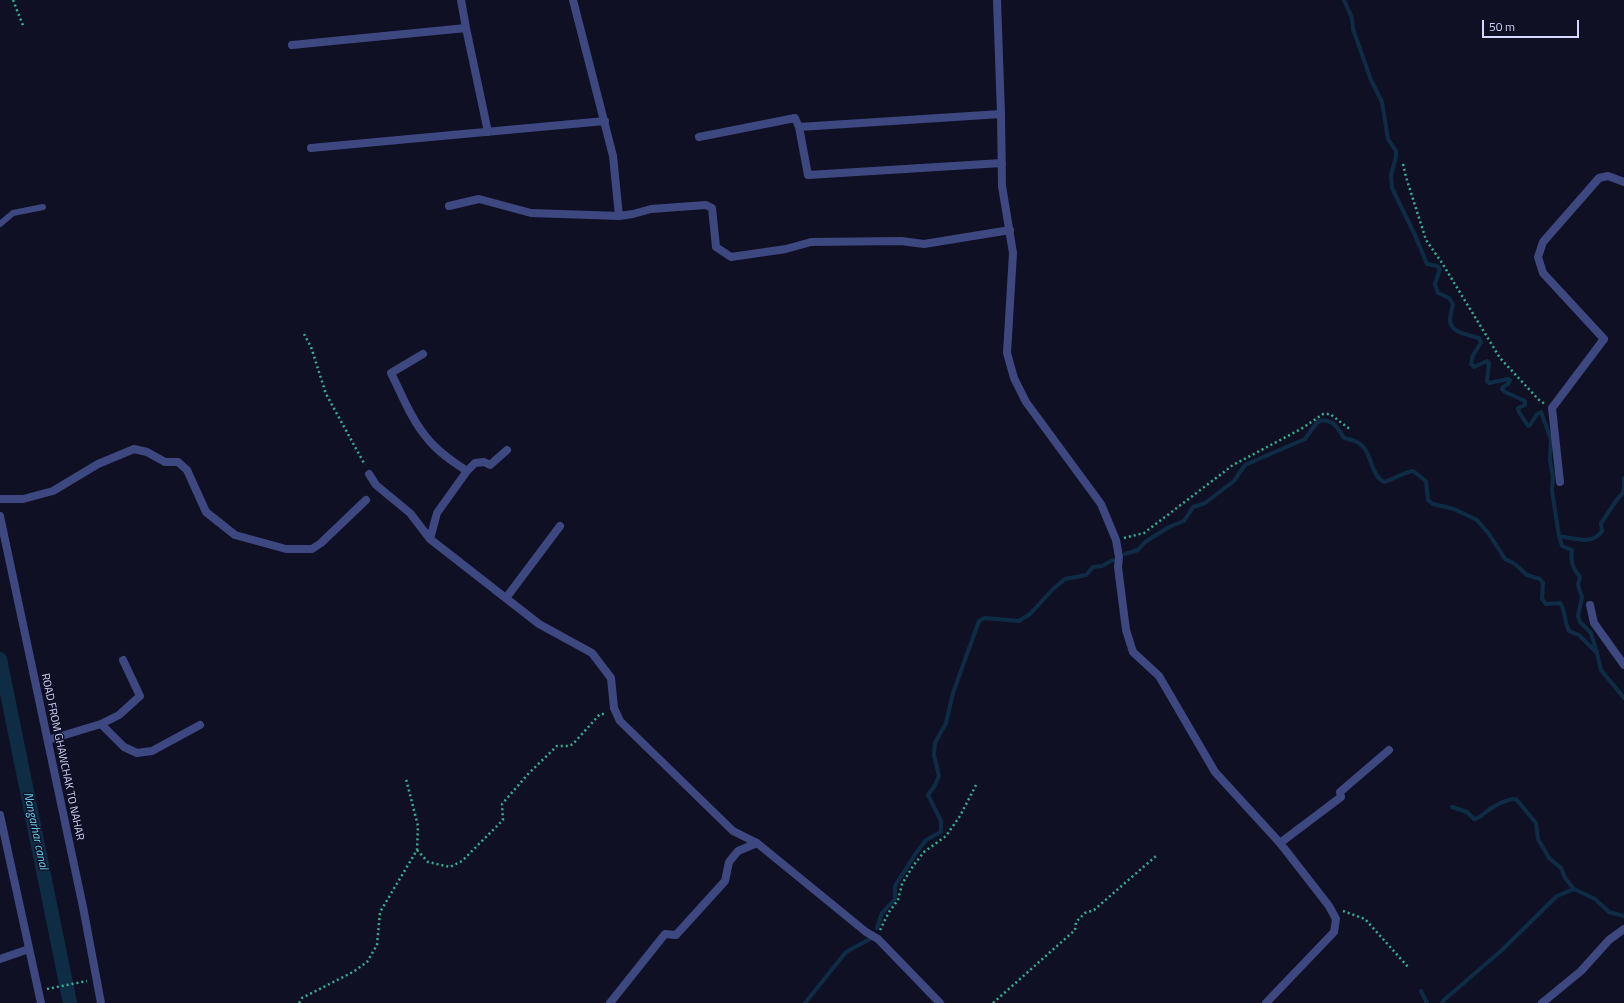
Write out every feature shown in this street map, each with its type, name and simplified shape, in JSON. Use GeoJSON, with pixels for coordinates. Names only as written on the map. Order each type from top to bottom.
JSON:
{"type":"FeatureCollection","features":[{"type":"Feature","properties":{"kind":"street"},"geometry":{"type":"LineString","coordinates":[[461,0],[488,132]]}},
{"type":"Feature","properties":{"kind":"street"},"geometry":{"type":"LineString","coordinates":[[573,0],[613,156],[619,216]]}},
{"type":"Feature","properties":{"kind":"street"},"geometry":{"type":"LineString","coordinates":[[997,0],[1002,114],[1002,186],[1013,253],[1007,353],[1014,378],[1026,402],[1101,504],[1116,540],[1119,556],[1118,568],[1126,630],[1133,652],[1158,676],[1215,772],[1280,843],[1329,906],[1336,919],[1334,932],[1266,1003]]}},
{"type":"Feature","properties":{"kind":"street"},"geometry":{"type":"LineString","coordinates":[[292,45],[466,28]]}},
{"type":"Feature","properties":{"kind":"street"},"geometry":{"type":"LineString","coordinates":[[800,127],[1002,114]]}},
{"type":"Feature","properties":{"kind":"street"},"geometry":{"type":"LineString","coordinates":[[699,137],[795,118],[800,127],[808,175],[1002,163]]}},
{"type":"Feature","properties":{"kind":"street"},"geometry":{"type":"LineString","coordinates":[[311,148],[605,121]]}},
{"type":"Feature","properties":{"kind":"street"},"geometry":{"type":"LineString","coordinates":[[1560,482],[1552,408],[1604,339],[1543,273],[1538,257],[1543,242],[1599,178],[1608,176],[1624,182]]}},
{"type":"Feature","properties":{"kind":"street"},"geometry":{"type":"LineString","coordinates":[[449,206],[479,199],[531,213],[619,216],[651,209],[706,205],[712,208],[716,247],[731,257],[786,249],[811,242],[901,241],[924,244],[1010,230]]}},
{"type":"Feature","properties":{"kind":"street"},"geometry":{"type":"LineString","coordinates":[[423,354],[391,373],[415,421],[426,438],[445,456],[467,471]]}},
{"type":"Feature","properties":{"kind":"street"},"geometry":{"type":"LineString","coordinates":[[0,499],[23,499],[53,490],[98,464],[134,449],[147,452],[165,462],[178,462],[187,470],[206,512],[235,535],[286,549],[312,549],[321,543],[366,500]]}},
{"type":"Feature","properties":{"kind":"street"},"geometry":{"type":"LineString","coordinates":[[430,539],[437,513],[467,471],[475,463],[484,462],[490,465],[507,450]]}},
{"type":"Feature","properties":{"kind":"street"},"geometry":{"type":"LineString","coordinates":[[369,474],[376,485],[410,513],[430,539],[539,624],[592,653],[611,678],[614,708],[620,722],[733,831],[758,843],[866,932],[878,939],[940,1003]]}},
{"type":"Feature","properties":{"kind":"street","name":"ROAD FROM GHAWCHAK TO NAHAR"},"geometry":{"type":"LineString","coordinates":[[0,516],[83,907],[101,1003]]}},
{"type":"Feature","properties":{"kind":"street"},"geometry":{"type":"LineString","coordinates":[[506,598],[560,526]]}},
{"type":"Feature","properties":{"kind":"street"},"geometry":{"type":"LineString","coordinates":[[1590,605],[1594,623],[1624,665]]}},
{"type":"Feature","properties":{"kind":"street"},"geometry":{"type":"LineString","coordinates":[[48,740],[101,724],[119,714],[140,696],[123,660]]}},
{"type":"Feature","properties":{"kind":"street"},"geometry":{"type":"LineString","coordinates":[[101,724],[124,747],[137,753],[152,751],[200,725]]}},
{"type":"Feature","properties":{"kind":"street"},"geometry":{"type":"LineString","coordinates":[[1280,843],[1341,797],[1340,792],[1389,750]]}},
{"type":"Feature","properties":{"kind":"street"},"geometry":{"type":"LineString","coordinates":[[0,814],[41,1003]]}},
{"type":"Feature","properties":{"kind":"street"},"geometry":{"type":"LineString","coordinates":[[610,1003],[665,934],[676,935],[725,881],[729,862],[738,851],[758,843]]}},
{"type":"Feature","properties":{"kind":"street"},"geometry":{"type":"LineString","coordinates":[[1542,1003],[1581,971],[1609,940],[1624,929]]}},
{"type":"Feature","properties":{"kind":"street"},"geometry":{"type":"LineString","coordinates":[[0,959],[30,949]]}},
{"type":"Feature","properties":{"kind":"lane"},"geometry":{"type":"LineString","coordinates":[[0,224],[13,213],[43,207]]}},
{"type":"Feature","properties":{"kind":"path"},"geometry":{"type":"LineString","coordinates":[[13,0],[24,28]]}},
{"type":"Feature","properties":{"kind":"path"},"geometry":{"type":"LineString","coordinates":[[1404,164],[1406,177],[1426,240],[1442,263],[1500,358],[1539,400],[1552,408]]}},
{"type":"Feature","properties":{"kind":"path"},"geometry":{"type":"LineString","coordinates":[[304,334],[311,347],[326,394],[369,474]]}},
{"type":"Feature","properties":{"kind":"path"},"geometry":{"type":"LineString","coordinates":[[1116,540],[1144,533],[1233,465],[1301,429],[1323,414],[1330,414],[1351,430]]}},
{"type":"Feature","properties":{"kind":"path"},"geometry":{"type":"LineString","coordinates":[[417,850],[428,862],[450,867],[462,861],[503,820],[502,804],[529,773],[557,746],[569,746],[573,744],[600,714],[610,714],[620,722]]}},
{"type":"Feature","properties":{"kind":"path"},"geometry":{"type":"LineString","coordinates":[[299,1003],[302,998],[353,972],[367,962],[377,944],[380,912],[417,850],[418,826],[406,779]]}},
{"type":"Feature","properties":{"kind":"path"},"geometry":{"type":"LineString","coordinates":[[878,939],[881,926],[898,900],[902,884],[913,866],[924,852],[946,836],[960,816],[976,785]]}},
{"type":"Feature","properties":{"kind":"path"},"geometry":{"type":"LineString","coordinates":[[993,1003],[1076,930],[1076,922],[1084,913],[1094,910],[1156,856]]}},
{"type":"Feature","properties":{"kind":"path"},"geometry":{"type":"LineString","coordinates":[[1329,906],[1365,919],[1409,968]]}},
{"type":"Feature","properties":{"kind":"path"},"geometry":{"type":"LineString","coordinates":[[46,989],[90,981]]}},
{"type":"Feature","properties":{"kind":"waterway"},"geometry":{"type":"LineString","coordinates":[[1344,0],[1352,18],[1353,29],[1371,80],[1382,102],[1388,139],[1396,151],[1396,157],[1391,175],[1392,188],[1415,235],[1427,264],[1437,266],[1440,269],[1435,284],[1438,293],[1449,298],[1453,304],[1450,318],[1451,324],[1457,331],[1479,338],[1481,343],[1473,355],[1471,364],[1474,367],[1487,361],[1489,363],[1487,381],[1489,383],[1508,379],[1510,380],[1502,389],[1505,392],[1525,401],[1525,405],[1518,408],[1528,426],[1537,414],[1541,412],[1551,439],[1550,460],[1553,477],[1552,491],[1559,536],[1562,546],[1572,550],[1572,561],[1574,568],[1580,577],[1578,585],[1582,597],[1578,616],[1580,622],[1591,633],[1597,653]]}},
{"type":"Feature","properties":{"kind":"waterway"},"geometry":{"type":"LineString","coordinates":[[1125,554],[1138,550],[1145,542],[1169,527],[1184,521],[1193,507],[1205,503],[1234,481],[1245,465],[1305,439],[1318,421],[1328,421],[1340,431],[1344,438],[1355,441],[1366,450],[1376,474],[1384,482],[1413,471],[1426,481],[1428,500],[1433,504],[1454,509],[1477,520],[1489,534],[1505,559],[1515,564],[1527,575],[1540,579],[1543,583],[1542,599],[1546,604],[1560,603],[1569,631],[1579,635],[1597,653],[1601,670],[1624,698]]}},
{"type":"Feature","properties":{"kind":"waterway"},"geometry":{"type":"LineString","coordinates":[[1624,478],[1624,484]]}},
{"type":"Feature","properties":{"kind":"waterway"},"geometry":{"type":"LineString","coordinates":[[1559,536],[1583,540],[1588,540],[1598,536],[1602,531],[1601,523],[1623,493],[1624,487]]}},
{"type":"Feature","properties":{"kind":"waterway"},"geometry":{"type":"LineString","coordinates":[[877,928],[882,913],[895,899],[895,886],[916,853],[926,840],[941,832],[941,821],[928,795],[939,776],[934,755],[935,743],[946,723],[953,693],[979,621],[985,618],[1019,621],[1030,614],[1053,589],[1065,579],[1086,575],[1093,567],[1102,566],[1113,560]]}},
{"type":"Feature","properties":{"kind":"waterway","name":"Nangarhar canal"},"geometry":{"type":"LineString","coordinates":[[0,659],[70,1003]]}},
{"type":"Feature","properties":{"kind":"waterway"},"geometry":{"type":"LineString","coordinates":[[1452,807],[1467,812],[1474,819],[1499,804],[1516,799],[1536,823],[1538,839],[1549,858],[1561,868],[1565,878],[1574,889],[1595,899],[1609,912],[1624,916]]}},
{"type":"Feature","properties":{"kind":"waterway"},"geometry":{"type":"LineString","coordinates":[[1442,1003],[1503,949],[1557,896],[1574,889]]}},
{"type":"Feature","properties":{"kind":"waterway"},"geometry":{"type":"LineString","coordinates":[[805,1003],[846,952],[870,939]]}},
{"type":"Feature","properties":{"kind":"waterway"},"geometry":{"type":"LineString","coordinates":[[1421,991],[1427,1003]]}}]}
